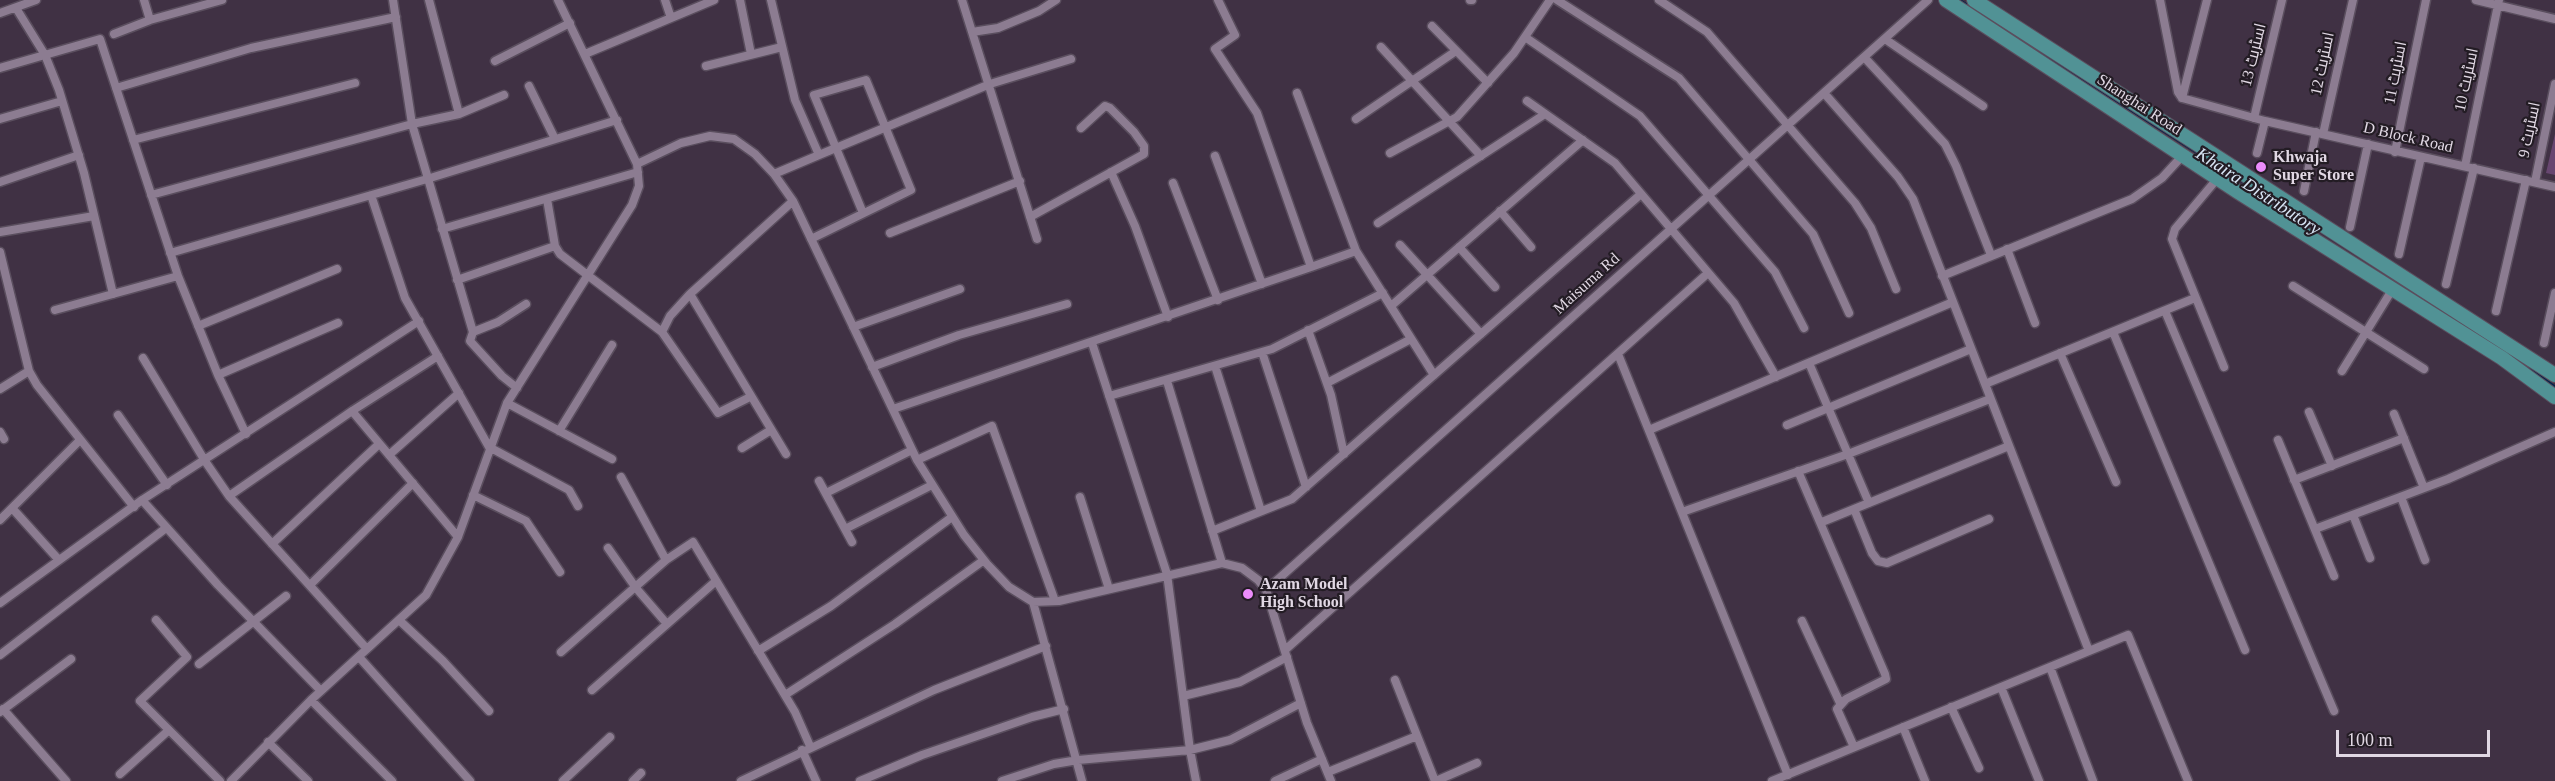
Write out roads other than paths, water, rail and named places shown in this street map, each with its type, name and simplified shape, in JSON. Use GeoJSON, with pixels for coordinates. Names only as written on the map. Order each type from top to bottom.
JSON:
{"type":"FeatureCollection","features":[{"type":"Feature","properties":{"kind":"main road","name":"Shanghai Road"},"geometry":{"type":"LineString","coordinates":[[1946,0],[2555,375]]}},
{"type":"Feature","properties":{"kind":"main road","name":"Shanghai Road"},"geometry":{"type":"LineString","coordinates":[[1974,0],[1991,5],[2181,145],[2217,179],[2243,184],[2392,290],[2502,357],[2555,397]]}},
{"type":"Feature","properties":{"kind":"street"},"geometry":{"type":"LineString","coordinates":[[0,13],[36,0]]}},
{"type":"Feature","properties":{"kind":"street"},"geometry":{"type":"LineString","coordinates":[[144,0],[150,20]]}},
{"type":"Feature","properties":{"kind":"street"},"geometry":{"type":"LineString","coordinates":[[114,34],[150,20],[222,0]]}},
{"type":"Feature","properties":{"kind":"street"},"geometry":{"type":"LineString","coordinates":[[393,0],[412,124],[473,332],[470,341],[517,388]]}},
{"type":"Feature","properties":{"kind":"street"},"geometry":{"type":"LineString","coordinates":[[429,0],[459,114]]}},
{"type":"Feature","properties":{"kind":"street"},"geometry":{"type":"LineString","coordinates":[[236,779],[268,742],[311,700],[426,595],[458,537],[507,403],[632,205],[639,186],[637,168],[617,120],[558,0]]}},
{"type":"Feature","properties":{"kind":"street"},"geometry":{"type":"LineString","coordinates":[[665,0],[671,18]]}},
{"type":"Feature","properties":{"kind":"street"},"geometry":{"type":"LineString","coordinates":[[585,54],[714,0]]}},
{"type":"Feature","properties":{"kind":"street"},"geometry":{"type":"LineString","coordinates":[[740,0],[751,54]]}},
{"type":"Feature","properties":{"kind":"street"},"geometry":{"type":"LineString","coordinates":[[771,0],[795,100],[819,155]]}},
{"type":"Feature","properties":{"kind":"street"},"geometry":{"type":"LineString","coordinates":[[962,0],[1037,240]]}},
{"type":"Feature","properties":{"kind":"street"},"geometry":{"type":"LineString","coordinates":[[972,32],[998,28],[1039,11],[1056,0]]}},
{"type":"Feature","properties":{"kind":"street"},"geometry":{"type":"LineString","coordinates":[[1218,0],[1235,35],[1215,49],[1257,113],[1311,267]]}},
{"type":"Feature","properties":{"kind":"street"},"geometry":{"type":"LineString","coordinates":[[1390,153],[1457,117],[1525,37],[1550,0]]}},
{"type":"Feature","properties":{"kind":"street"},"geometry":{"type":"LineString","coordinates":[[1557,0],[1679,78],[1814,234],[1849,313]]}},
{"type":"Feature","properties":{"kind":"street"},"geometry":{"type":"LineString","coordinates":[[1659,0],[1707,33],[1789,124],[1862,212],[1896,289]]}},
{"type":"Feature","properties":{"kind":"street","name":"Maisuma Rd"},"geometry":{"type":"LineString","coordinates":[[1266,590],[1928,0]]}},
{"type":"Feature","properties":{"kind":"street"},"geometry":{"type":"LineString","coordinates":[[2160,0],[2178,92],[2182,98]]}},
{"type":"Feature","properties":{"kind":"street"},"geometry":{"type":"LineString","coordinates":[[2182,98],[2206,0]]}},
{"type":"Feature","properties":{"kind":"street","name":"اسٹریٹ 13"},"geometry":{"type":"LineString","coordinates":[[2254,118],[2282,0]]}},
{"type":"Feature","properties":{"kind":"street","name":"اسٹریٹ 12"},"geometry":{"type":"LineString","coordinates":[[2304,191],[2353,0]]}},
{"type":"Feature","properties":{"kind":"street","name":"اسٹریٹ 11"},"geometry":{"type":"LineString","coordinates":[[2395,152],[2426,0]]}},
{"type":"Feature","properties":{"kind":"street"},"geometry":{"type":"LineString","coordinates":[[2476,0],[2499,3],[2555,19]]}},
{"type":"Feature","properties":{"kind":"street","name":"اسٹریٹ 10"},"geometry":{"type":"LineString","coordinates":[[2446,284],[2499,3]]}},
{"type":"Feature","properties":{"kind":"street"},"geometry":{"type":"LineString","coordinates":[[16,8],[45,55],[62,101],[79,155],[113,294]]}},
{"type":"Feature","properties":{"kind":"street"},"geometry":{"type":"LineString","coordinates":[[116,88],[251,48],[396,16]]}},
{"type":"Feature","properties":{"kind":"street"},"geometry":{"type":"LineString","coordinates":[[495,61],[570,23]]}},
{"type":"Feature","properties":{"kind":"street"},"geometry":{"type":"LineString","coordinates":[[1432,26],[1488,83]]}},
{"type":"Feature","properties":{"kind":"street"},"geometry":{"type":"LineString","coordinates":[[1525,37],[1640,116],[1775,272],[1804,328]]}},
{"type":"Feature","properties":{"kind":"street"},"geometry":{"type":"LineString","coordinates":[[0,68],[100,39],[178,276],[218,375],[246,435]]}},
{"type":"Feature","properties":{"kind":"street"},"geometry":{"type":"LineString","coordinates":[[1885,39],[1983,106]]}},
{"type":"Feature","properties":{"kind":"street"},"geometry":{"type":"LineString","coordinates":[[706,66],[782,47]]}},
{"type":"Feature","properties":{"kind":"street"},"geometry":{"type":"LineString","coordinates":[[1381,47],[1481,156]]}},
{"type":"Feature","properties":{"kind":"street"},"geometry":{"type":"LineString","coordinates":[[1356,119],[1456,51]]}},
{"type":"Feature","properties":{"kind":"street"},"geometry":{"type":"LineString","coordinates":[[1864,57],[1945,144],[1991,255]]}},
{"type":"Feature","properties":{"kind":"street"},"geometry":{"type":"LineString","coordinates":[[774,174],[990,84],[1071,59]]}},
{"type":"Feature","properties":{"kind":"street"},"geometry":{"type":"LineString","coordinates":[[811,239],[911,190],[866,80],[813,95],[863,213]]}},
{"type":"Feature","properties":{"kind":"street"},"geometry":{"type":"LineString","coordinates":[[133,141],[355,83]]}},
{"type":"Feature","properties":{"kind":"street","name":"اسٹریٹ 9"},"geometry":{"type":"LineString","coordinates":[[2496,311],[2555,84]]}},
{"type":"Feature","properties":{"kind":"street"},"geometry":{"type":"LineString","coordinates":[[529,86],[555,140]]}},
{"type":"Feature","properties":{"kind":"street"},"geometry":{"type":"LineString","coordinates":[[1298,93],[1356,251],[1434,375]]}},
{"type":"Feature","properties":{"kind":"street"},"geometry":{"type":"LineString","coordinates":[[1824,93],[1913,199],[2089,651]]}},
{"type":"Feature","properties":{"kind":"street"},"geometry":{"type":"LineString","coordinates":[[151,195],[412,124],[459,114],[504,95]]}},
{"type":"Feature","properties":{"kind":"street","name":"D Block Road"},"geometry":{"type":"LineString","coordinates":[[2182,98],[2265,121],[2555,187]]}},
{"type":"Feature","properties":{"kind":"street"},"geometry":{"type":"LineString","coordinates":[[0,120],[62,101]]}},
{"type":"Feature","properties":{"kind":"street"},"geometry":{"type":"LineString","coordinates":[[1527,101],[1615,163],[1747,321],[1776,377]]}},
{"type":"Feature","properties":{"kind":"street"},"geometry":{"type":"LineString","coordinates":[[1030,217],[1144,154],[1144,146],[1134,132],[1105,106],[1081,128]]}},
{"type":"Feature","properties":{"kind":"street"},"geometry":{"type":"LineString","coordinates":[[1378,223],[1545,114]]}},
{"type":"Feature","properties":{"kind":"street"},"geometry":{"type":"LineString","coordinates":[[170,253],[427,179],[617,120]]}},
{"type":"Feature","properties":{"kind":"street"},"geometry":{"type":"LineString","coordinates":[[2258,153],[2265,121]]}},
{"type":"Feature","properties":{"kind":"street"},"geometry":{"type":"LineString","coordinates":[[442,229],[547,199],[637,168],[681,143],[710,136],[734,139],[755,154],[774,174],[793,201],[917,460],[952,517],[984,560],[1009,587],[1033,602],[1055,601],[1167,574],[1222,564],[1242,568],[1266,590],[1301,703],[1329,777],[1417,736]]}},
{"type":"Feature","properties":{"kind":"street"},"geometry":{"type":"LineString","coordinates":[[1390,306],[1583,140]]}},
{"type":"Feature","properties":{"kind":"street"},"geometry":{"type":"LineString","coordinates":[[2350,227],[2368,144]]}},
{"type":"Feature","properties":{"kind":"street"},"geometry":{"type":"LineString","coordinates":[[1942,276],[2132,199],[2162,178],[2181,145]]}},
{"type":"Feature","properties":{"kind":"street"},"geometry":{"type":"LineString","coordinates":[[0,182],[79,155]]}},
{"type":"Feature","properties":{"kind":"street"},"geometry":{"type":"LineString","coordinates":[[1215,156],[1262,284]]}},
{"type":"Feature","properties":{"kind":"street"},"geometry":{"type":"LineString","coordinates":[[2399,254],[2421,157]]}},
{"type":"Feature","properties":{"kind":"street"},"geometry":{"type":"LineString","coordinates":[[1111,172],[1136,226],[1168,317]]}},
{"type":"Feature","properties":{"kind":"street"},"geometry":{"type":"LineString","coordinates":[[2217,179],[2175,229],[2172,239],[2224,368]]}},
{"type":"Feature","properties":{"kind":"street"},"geometry":{"type":"LineString","coordinates":[[890,233],[1020,181]]}},
{"type":"Feature","properties":{"kind":"street"},"geometry":{"type":"LineString","coordinates":[[1173,183],[1218,300]]}},
{"type":"Feature","properties":{"kind":"street"},"geometry":{"type":"LineString","coordinates":[[1212,531],[1292,499],[1641,194]]}},
{"type":"Feature","properties":{"kind":"street"},"geometry":{"type":"LineString","coordinates":[[370,195],[405,298],[489,447],[569,490],[578,506]]}},
{"type":"Feature","properties":{"kind":"street"},"geometry":{"type":"LineString","coordinates":[[547,199],[555,246],[560,254],[662,332],[718,413],[750,397]]}},
{"type":"Feature","properties":{"kind":"street"},"geometry":{"type":"LineString","coordinates":[[662,332],[670,316],[690,294],[793,201]]}},
{"type":"Feature","properties":{"kind":"street"},"geometry":{"type":"LineString","coordinates":[[1500,212],[1531,247]]}},
{"type":"Feature","properties":{"kind":"street"},"geometry":{"type":"LineString","coordinates":[[0,232],[94,216]]}},
{"type":"Feature","properties":{"kind":"street"},"geometry":{"type":"LineString","coordinates":[[1400,245],[1481,334]]}},
{"type":"Feature","properties":{"kind":"street"},"geometry":{"type":"LineString","coordinates":[[457,280],[555,246]]}},
{"type":"Feature","properties":{"kind":"street"},"geometry":{"type":"LineString","coordinates":[[1459,247],[1495,287]]}},
{"type":"Feature","properties":{"kind":"street"},"geometry":{"type":"LineString","coordinates":[[2007,249],[2035,323]]}},
{"type":"Feature","properties":{"kind":"street"},"geometry":{"type":"LineString","coordinates":[[892,409],[1092,343],[1356,251]]}},
{"type":"Feature","properties":{"kind":"street"},"geometry":{"type":"LineString","coordinates":[[0,252],[29,371],[37,385],[134,507]]}},
{"type":"Feature","properties":{"kind":"street"},"geometry":{"type":"LineString","coordinates":[[198,326],[337,269]]}},
{"type":"Feature","properties":{"kind":"street"},"geometry":{"type":"LineString","coordinates":[[1183,696],[1240,682],[1286,653],[1708,273]]}},
{"type":"Feature","properties":{"kind":"street"},"geometry":{"type":"LineString","coordinates":[[55,310],[178,276]]}},
{"type":"Feature","properties":{"kind":"street"},"geometry":{"type":"LineString","coordinates":[[2293,286],[2424,369]]}},
{"type":"Feature","properties":{"kind":"street"},"geometry":{"type":"LineString","coordinates":[[853,327],[960,289]]}},
{"type":"Feature","properties":{"kind":"street"},"geometry":{"type":"LineString","coordinates":[[2342,371],[2392,290]]}},
{"type":"Feature","properties":{"kind":"street"},"geometry":{"type":"LineString","coordinates":[[1109,396],[1262,352],[1383,293]]}},
{"type":"Feature","properties":{"kind":"street"},"geometry":{"type":"LineString","coordinates":[[2544,343],[2555,293]]}},
{"type":"Feature","properties":{"kind":"street"},"geometry":{"type":"LineString","coordinates":[[690,294],[750,397],[786,453]]}},
{"type":"Feature","properties":{"kind":"street"},"geometry":{"type":"LineString","coordinates":[[1984,384],[2195,298]]}},
{"type":"Feature","properties":{"kind":"street"},"geometry":{"type":"LineString","coordinates":[[1649,430],[1953,302]]}},
{"type":"Feature","properties":{"kind":"street"},"geometry":{"type":"LineString","coordinates":[[473,332],[498,322],[526,304]]}},
{"type":"Feature","properties":{"kind":"street"},"geometry":{"type":"LineString","coordinates":[[872,367],[958,335],[1067,304]]}},
{"type":"Feature","properties":{"kind":"street"},"geometry":{"type":"LineString","coordinates":[[2165,310],[2334,711]]}},
{"type":"Feature","properties":{"kind":"street"},"geometry":{"type":"LineString","coordinates":[[0,603],[142,500],[246,435],[419,321]]}},
{"type":"Feature","properties":{"kind":"street"},"geometry":{"type":"LineString","coordinates":[[218,375],[338,323]]}},
{"type":"Feature","properties":{"kind":"street"},"geometry":{"type":"LineString","coordinates":[[1308,330],[1327,383],[1344,454]]}},
{"type":"Feature","properties":{"kind":"street"},"geometry":{"type":"LineString","coordinates":[[2113,332],[2245,650]]}},
{"type":"Feature","properties":{"kind":"street"},"geometry":{"type":"LineString","coordinates":[[1327,383],[1411,339]]}},
{"type":"Feature","properties":{"kind":"street"},"geometry":{"type":"LineString","coordinates":[[1092,343],[1167,574],[1196,781]]}},
{"type":"Feature","properties":{"kind":"street"},"geometry":{"type":"LineString","coordinates":[[559,431],[612,345]]}},
{"type":"Feature","properties":{"kind":"street"},"geometry":{"type":"LineString","coordinates":[[1787,425],[1971,349]]}},
{"type":"Feature","properties":{"kind":"street"},"geometry":{"type":"LineString","coordinates":[[1262,352],[1306,487]]}},
{"type":"Feature","properties":{"kind":"street"},"geometry":{"type":"LineString","coordinates":[[2060,353],[2116,482]]}},
{"type":"Feature","properties":{"kind":"street"},"geometry":{"type":"LineString","coordinates":[[1618,354],[1788,775]]}},
{"type":"Feature","properties":{"kind":"street"},"geometry":{"type":"LineString","coordinates":[[229,496],[352,411],[438,356]]}},
{"type":"Feature","properties":{"kind":"street"},"geometry":{"type":"LineString","coordinates":[[143,358],[205,461],[229,496],[368,649]]}},
{"type":"Feature","properties":{"kind":"street"},"geometry":{"type":"LineString","coordinates":[[1809,363],[1869,503]]}},
{"type":"Feature","properties":{"kind":"street"},"geometry":{"type":"LineString","coordinates":[[1215,366],[1261,512]]}},
{"type":"Feature","properties":{"kind":"street"},"geometry":{"type":"LineString","coordinates":[[0,389],[29,371]]}},
{"type":"Feature","properties":{"kind":"street"},"geometry":{"type":"LineString","coordinates":[[1167,381],[1222,564]]}},
{"type":"Feature","properties":{"kind":"street"},"geometry":{"type":"LineString","coordinates":[[389,455],[459,393]]}},
{"type":"Feature","properties":{"kind":"street"},"geometry":{"type":"LineString","coordinates":[[1682,512],[1848,454],[1990,399]]}},
{"type":"Feature","properties":{"kind":"street"},"geometry":{"type":"LineString","coordinates":[[507,403],[612,459]]}},
{"type":"Feature","properties":{"kind":"street"},"geometry":{"type":"LineString","coordinates":[[352,411],[458,537]]}},
{"type":"Feature","properties":{"kind":"street"},"geometry":{"type":"LineString","coordinates":[[2309,412],[2332,466]]}},
{"type":"Feature","properties":{"kind":"street"},"geometry":{"type":"LineString","coordinates":[[2394,414],[2424,488]]}},
{"type":"Feature","properties":{"kind":"street"},"geometry":{"type":"LineString","coordinates":[[118,415],[167,485]]}},
{"type":"Feature","properties":{"kind":"street"},"geometry":{"type":"LineString","coordinates":[[917,460],[992,426],[1055,601]]}},
{"type":"Feature","properties":{"kind":"street"},"geometry":{"type":"LineString","coordinates":[[742,448],[771,430]]}},
{"type":"Feature","properties":{"kind":"street"},"geometry":{"type":"LineString","coordinates":[[2315,529],[2424,488],[2555,432]]}},
{"type":"Feature","properties":{"kind":"street"},"geometry":{"type":"LineString","coordinates":[[2294,480],[2404,438]]}},
{"type":"Feature","properties":{"kind":"street"},"geometry":{"type":"LineString","coordinates":[[0,520],[80,440]]}},
{"type":"Feature","properties":{"kind":"street"},"geometry":{"type":"LineString","coordinates":[[2278,440],[2334,576]]}},
{"type":"Feature","properties":{"kind":"street"},"geometry":{"type":"LineString","coordinates":[[272,544],[380,444]]}},
{"type":"Feature","properties":{"kind":"street"},"geometry":{"type":"LineString","coordinates":[[1822,522],[2009,446]]}},
{"type":"Feature","properties":{"kind":"street"},"geometry":{"type":"LineString","coordinates":[[826,493],[912,450]]}},
{"type":"Feature","properties":{"kind":"street"},"geometry":{"type":"LineString","coordinates":[[1798,471],[1822,522],[1885,674],[1886,679],[1840,703],[1837,709],[1854,747]]}},
{"type":"Feature","properties":{"kind":"street"},"geometry":{"type":"LineString","coordinates":[[621,477],[666,560]]}},
{"type":"Feature","properties":{"kind":"street"},"geometry":{"type":"LineString","coordinates":[[819,481],[847,528],[852,542]]}},
{"type":"Feature","properties":{"kind":"street"},"geometry":{"type":"LineString","coordinates":[[310,585],[413,483]]}},
{"type":"Feature","properties":{"kind":"street"},"geometry":{"type":"LineString","coordinates":[[847,528],[932,485]]}},
{"type":"Feature","properties":{"kind":"street"},"geometry":{"type":"LineString","coordinates":[[472,495],[525,521],[560,572]]}},
{"type":"Feature","properties":{"kind":"street"},"geometry":{"type":"LineString","coordinates":[[2401,496],[2425,560]]}},
{"type":"Feature","properties":{"kind":"street"},"geometry":{"type":"LineString","coordinates":[[1080,497],[1109,589]]}},
{"type":"Feature","properties":{"kind":"street"},"geometry":{"type":"LineString","coordinates":[[142,500],[254,623],[321,691]]}},
{"type":"Feature","properties":{"kind":"street"},"geometry":{"type":"LineString","coordinates":[[12,508],[58,559]]}},
{"type":"Feature","properties":{"kind":"street"},"geometry":{"type":"LineString","coordinates":[[1854,509],[1872,553],[1878,561],[1887,563],[1989,519]]}},
{"type":"Feature","properties":{"kind":"street"},"geometry":{"type":"LineString","coordinates":[[2353,515],[2370,558]]}},
{"type":"Feature","properties":{"kind":"street"},"geometry":{"type":"LineString","coordinates":[[758,651],[831,606],[952,517]]}},
{"type":"Feature","properties":{"kind":"street"},"geometry":{"type":"LineString","coordinates":[[0,655],[166,528]]}},
{"type":"Feature","properties":{"kind":"street"},"geometry":{"type":"LineString","coordinates":[[561,652],[666,560],[693,542],[785,695],[816,781]]}},
{"type":"Feature","properties":{"kind":"street"},"geometry":{"type":"LineString","coordinates":[[608,548],[636,588],[667,624]]}},
{"type":"Feature","properties":{"kind":"street"},"geometry":{"type":"LineString","coordinates":[[785,695],[895,624],[984,560]]}},
{"type":"Feature","properties":{"kind":"street"},"geometry":{"type":"LineString","coordinates":[[592,690],[716,581]]}},
{"type":"Feature","properties":{"kind":"street"},"geometry":{"type":"LineString","coordinates":[[199,664],[286,596]]}},
{"type":"Feature","properties":{"kind":"street"},"geometry":{"type":"LineString","coordinates":[[1033,602],[1078,759],[1082,781]]}},
{"type":"Feature","properties":{"kind":"street"},"geometry":{"type":"LineString","coordinates":[[156,620],[187,657],[140,701],[220,781]]}},
{"type":"Feature","properties":{"kind":"street"},"geometry":{"type":"LineString","coordinates":[[399,620],[443,661],[489,711]]}},
{"type":"Feature","properties":{"kind":"street"},"geometry":{"type":"LineString","coordinates":[[1802,621],[1840,703]]}},
{"type":"Feature","properties":{"kind":"street"},"geometry":{"type":"LineString","coordinates":[[1772,781],[2121,637],[2130,637],[2188,781]]}},
{"type":"Feature","properties":{"kind":"street"},"geometry":{"type":"LineString","coordinates":[[741,781],[806,748],[934,690],[1046,646]]}},
{"type":"Feature","properties":{"kind":"street"},"geometry":{"type":"LineString","coordinates":[[359,657],[470,781]]}},
{"type":"Feature","properties":{"kind":"street"},"geometry":{"type":"LineString","coordinates":[[66,781],[2,711],[71,659]]}},
{"type":"Feature","properties":{"kind":"street"},"geometry":{"type":"LineString","coordinates":[[2050,667],[2093,781]]}},
{"type":"Feature","properties":{"kind":"street"},"geometry":{"type":"LineString","coordinates":[[1395,680],[1435,781],[1477,763]]}},
{"type":"Feature","properties":{"kind":"street"},"geometry":{"type":"LineString","coordinates":[[2001,687],[2039,781]]}},
{"type":"Feature","properties":{"kind":"street"},"geometry":{"type":"LineString","coordinates":[[311,700],[392,781]]}},
{"type":"Feature","properties":{"kind":"street"},"geometry":{"type":"LineString","coordinates":[[1002,781],[1054,764],[1078,759],[1190,750],[1230,740],[1301,703]]}},
{"type":"Feature","properties":{"kind":"street"},"geometry":{"type":"LineString","coordinates":[[1951,707],[1979,768]]}},
{"type":"Feature","properties":{"kind":"street"},"geometry":{"type":"LineString","coordinates":[[860,781],[922,755],[1032,717],[1064,709]]}},
{"type":"Feature","properties":{"kind":"street"},"geometry":{"type":"LineString","coordinates":[[1903,727],[1925,781]]}},
{"type":"Feature","properties":{"kind":"street"},"geometry":{"type":"LineString","coordinates":[[120,774],[169,730]]}},
{"type":"Feature","properties":{"kind":"street"},"geometry":{"type":"LineString","coordinates":[[563,781],[610,737]]}},
{"type":"Feature","properties":{"kind":"street"},"geometry":{"type":"LineString","coordinates":[[268,742],[308,781]]}},
{"type":"Feature","properties":{"kind":"street"},"geometry":{"type":"LineString","coordinates":[[1275,781],[1322,759]]}},
{"type":"Feature","properties":{"kind":"street"},"geometry":{"type":"LineString","coordinates":[[633,781],[641,773]]}},
{"type":"Feature","properties":{"kind":"waterway","name":"Khaira Distributory"},"geometry":{"type":"LineString","coordinates":[[1959,0],[2359,256]]}},
{"type":"Feature","properties":{"kind":"waterway","name":"Khaira Distributory"},"geometry":{"type":"LineString","coordinates":[[2488,340],[2555,387]]}},
{"type":"Feature","properties":{"kind":"place","name":"Khwaja Super Store"},"geometry":{"type":"Point","coordinates":[2261,167]}},
{"type":"Feature","properties":{"kind":"place","name":"Azam Model High School"},"geometry":{"type":"Point","coordinates":[1248,594]}}]}
